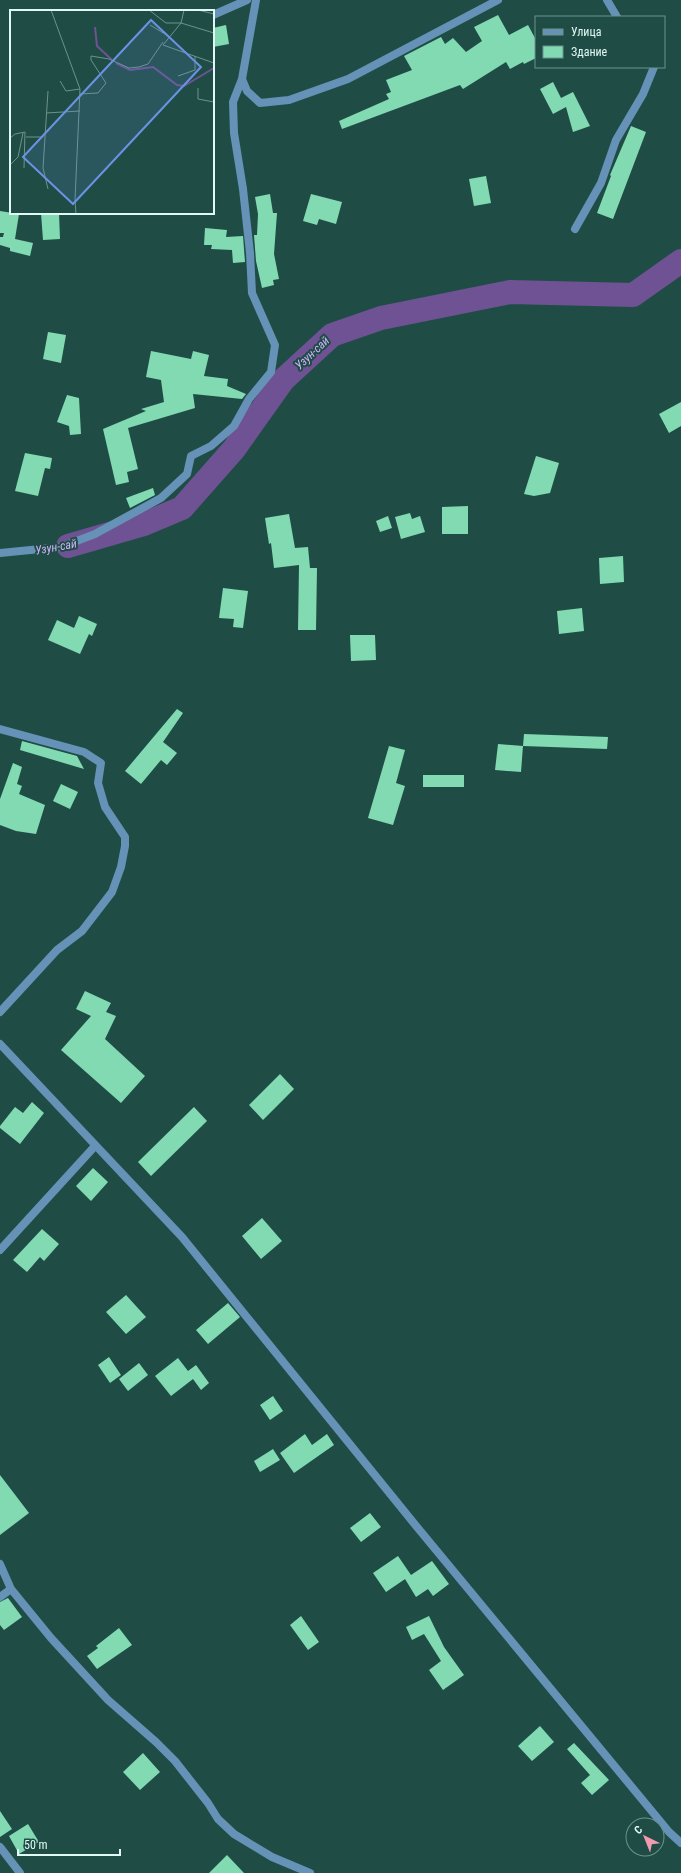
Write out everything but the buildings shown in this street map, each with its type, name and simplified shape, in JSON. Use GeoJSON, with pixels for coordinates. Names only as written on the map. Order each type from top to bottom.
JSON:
{"type":"FeatureCollection","features":[{"type":"Feature","properties":{"kind":"street"},"geometry":{"type":"LineString","coordinates":[[214,15],[247,0]]}},
{"type":"Feature","properties":{"kind":"street"},"geometry":{"type":"LineString","coordinates":[[0,553],[61,547],[95,534],[160,498],[187,474],[191,456],[211,446],[234,426],[249,399],[270,372],[275,345],[252,292],[243,189],[234,133],[233,102],[242,79],[256,0]]}},
{"type":"Feature","properties":{"kind":"street"},"geometry":{"type":"LineString","coordinates":[[242,79],[247,91],[260,103],[289,100],[348,79],[498,0]]}},
{"type":"Feature","properties":{"kind":"street"},"geometry":{"type":"LineString","coordinates":[[607,0],[616,16]]}},
{"type":"Feature","properties":{"kind":"street"},"geometry":{"type":"LineString","coordinates":[[575,230],[601,183],[616,140],[643,94],[654,68]]}},
{"type":"Feature","properties":{"kind":"street"},"geometry":{"type":"LineString","coordinates":[[0,729],[84,752],[101,763],[98,783],[105,807],[125,837],[121,867],[112,892],[82,930],[57,950],[0,1012]]}},
{"type":"Feature","properties":{"kind":"street"},"geometry":{"type":"LineString","coordinates":[[0,1044],[182,1237],[628,1783],[669,1832],[681,1843]]}},
{"type":"Feature","properties":{"kind":"street"},"geometry":{"type":"LineString","coordinates":[[0,1250],[95,1146]]}},
{"type":"Feature","properties":{"kind":"street"},"geometry":{"type":"LineString","coordinates":[[0,1564],[11,1589],[51,1638],[108,1700],[156,1742],[175,1762],[208,1803],[218,1820],[234,1834],[272,1857],[310,1873]]}},
{"type":"Feature","properties":{"kind":"street"},"geometry":{"type":"LineString","coordinates":[[0,1597],[11,1589]]}},
{"type":"Feature","properties":{"kind":"street"},"geometry":{"type":"LineString","coordinates":[[0,1846],[20,1873]]}},
{"type":"Feature","properties":{"kind":"waterway","name":"Узун-сай"},"geometry":{"type":"LineString","coordinates":[[68,546],[144,524],[182,508],[234,449],[283,380],[332,335],[381,318],[510,292],[633,295],[681,261]]}}]}
